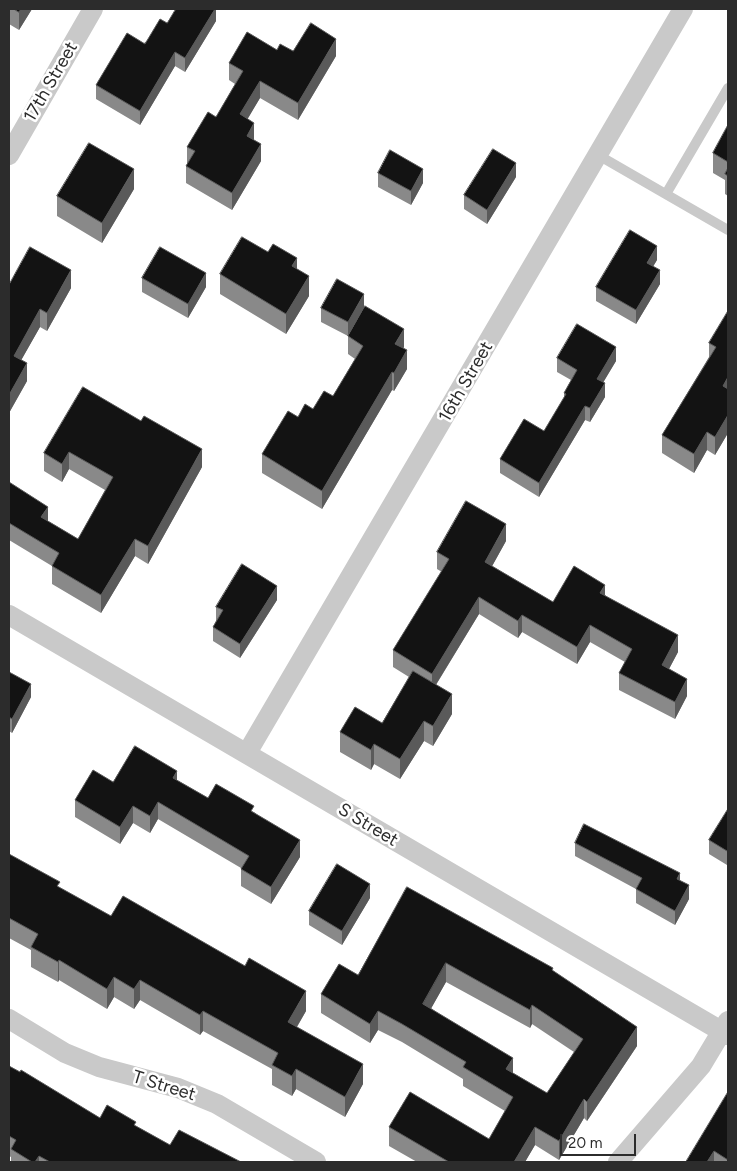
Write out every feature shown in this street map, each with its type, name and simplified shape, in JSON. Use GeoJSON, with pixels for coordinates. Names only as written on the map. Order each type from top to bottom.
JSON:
{"type":"FeatureCollection","features":[{"type":"Feature","properties":{"kind":"street","name":"17th Street"},"geometry":{"type":"LineString","coordinates":[[9,155],[93,9]]}},
{"type":"Feature","properties":{"kind":"street","name":"16th Street"},"geometry":{"type":"LineString","coordinates":[[247,754],[683,9]]}},
{"type":"Feature","properties":{"kind":"street","name":"S Street"},"geometry":{"type":"LineString","coordinates":[[9,615],[726,1029]]}},
{"type":"Feature","properties":{"kind":"street","name":"T Street"},"geometry":{"type":"LineString","coordinates":[[9,1020],[65,1053],[99,1067],[178,1088],[217,1104],[316,1162]]}},
{"type":"Feature","properties":{"kind":"street"},"geometry":{"type":"LineString","coordinates":[[618,1162],[702,1066],[726,1029]]}},
{"type":"Feature","properties":{"kind":"lane"},"geometry":{"type":"LineString","coordinates":[[666,194],[728,88]]}},
{"type":"Feature","properties":{"kind":"lane"},"geometry":{"type":"LineString","coordinates":[[598,155],[728,230]]}},
{"type":"Feature","properties":{"kind":"building"},"geometry":{"type":"Polygon","coordinates":[[[176,9],[215,9],[185,58],[175,52],[140,111],[96,85],[127,33],[145,44],[160,19],[167,23],[176,9]]]}},
{"type":"Feature","properties":{"kind":"building"},"geometry":{"type":"Polygon","coordinates":[[[311,23],[336,39],[298,103],[260,81],[240,114],[254,123],[247,136],[261,144],[232,193],[186,166],[195,151],[187,147],[208,112],[216,117],[243,71],[229,63],[247,32],[277,50],[280,44],[293,51],[311,23]]]}},
{"type":"Feature","properties":{"kind":"building"},"geometry":{"type":"Polygon","coordinates":[[[728,125],[728,162],[713,153],[728,125]]]}},
{"type":"Feature","properties":{"kind":"building"},"geometry":{"type":"Polygon","coordinates":[[[89,143],[134,169],[102,223],[57,196],[89,143]]]}},
{"type":"Feature","properties":{"kind":"building"},"geometry":{"type":"Polygon","coordinates":[[[493,149],[516,163],[487,210],[464,195],[493,149]]]}},
{"type":"Feature","properties":{"kind":"building"},"geometry":{"type":"Polygon","coordinates":[[[390,150],[423,169],[411,191],[378,173],[390,150]]]}},
{"type":"Feature","properties":{"kind":"building"},"geometry":{"type":"Polygon","coordinates":[[[630,230],[657,246],[647,263],[660,270],[636,310],[596,287],[630,230]]]}},
{"type":"Feature","properties":{"kind":"building"},"geometry":{"type":"Polygon","coordinates":[[[242,237],[268,252],[273,244],[297,258],[292,266],[309,276],[286,314],[220,274],[242,237]]]}},
{"type":"Feature","properties":{"kind":"building"},"geometry":{"type":"Polygon","coordinates":[[[30,247],[71,270],[47,313],[40,309],[14,356],[27,363],[9,395],[9,285],[30,247]]]}},
{"type":"Feature","properties":{"kind":"building"},"geometry":{"type":"Polygon","coordinates":[[[160,247],[206,273],[188,304],[142,278],[160,247]]]}},
{"type":"Feature","properties":{"kind":"building"},"geometry":{"type":"Polygon","coordinates":[[[337,279],[364,294],[348,322],[321,308],[337,279]]]}},
{"type":"Feature","properties":{"kind":"building"},"geometry":{"type":"Polygon","coordinates":[[[365,306],[404,329],[395,344],[407,350],[322,491],[262,454],[288,411],[298,417],[305,404],[313,409],[324,391],[333,396],[363,346],[348,336],[365,306]]]}},
{"type":"Feature","properties":{"kind":"building"},"geometry":{"type":"Polygon","coordinates":[[[728,311],[728,377],[723,386],[728,389],[728,415],[715,437],[707,432],[694,454],[662,435],[716,347],[709,343],[728,311]]]}},
{"type":"Feature","properties":{"kind":"building"},"geometry":{"type":"Polygon","coordinates":[[[577,324],[616,347],[597,379],[605,383],[590,408],[585,406],[539,483],[500,459],[524,419],[544,431],[566,394],[564,393],[577,370],[557,358],[577,324]]]}},
{"type":"Feature","properties":{"kind":"building"},"geometry":{"type":"Polygon","coordinates":[[[83,387],[141,421],[144,416],[202,449],[148,546],[135,539],[101,595],[52,566],[59,553],[9,523],[9,482],[48,507],[41,517],[78,539],[113,477],[69,452],[62,464],[44,453],[83,387]]]}},
{"type":"Feature","properties":{"kind":"building"},"geometry":{"type":"Polygon","coordinates":[[[466,501],[506,524],[485,562],[553,602],[574,566],[605,585],[600,593],[678,635],[662,665],[687,679],[675,702],[619,673],[632,649],[590,625],[577,647],[522,615],[518,621],[479,597],[432,674],[393,650],[449,559],[437,552],[466,501]]]}},
{"type":"Feature","properties":{"kind":"building"},"geometry":{"type":"Polygon","coordinates":[[[242,564],[277,586],[240,644],[213,627],[223,610],[216,607],[242,564]]]}},
{"type":"Feature","properties":{"kind":"building"},"geometry":{"type":"Polygon","coordinates":[[[413,671],[452,694],[433,726],[424,721],[400,759],[374,744],[371,750],[340,732],[355,707],[382,723],[413,671]]]}},
{"type":"Feature","properties":{"kind":"building"},"geometry":{"type":"Polygon","coordinates":[[[9,672],[31,684],[12,719],[9,717],[9,672]]]}},
{"type":"Feature","properties":{"kind":"building"},"geometry":{"type":"Polygon","coordinates":[[[135,746],[177,771],[173,778],[208,798],[216,784],[254,806],[251,811],[300,840],[271,887],[241,869],[249,856],[158,802],[150,816],[133,806],[120,827],[75,800],[93,770],[113,782],[135,746]]]}},
{"type":"Feature","properties":{"kind":"building"},"geometry":{"type":"Polygon","coordinates":[[[728,809],[728,848],[727,851],[709,840],[728,809]]]}},
{"type":"Feature","properties":{"kind":"building"},"geometry":{"type":"Polygon","coordinates":[[[584,824],[680,873],[677,879],[689,885],[675,911],[636,889],[642,878],[575,843],[584,824]]]}},
{"type":"Feature","properties":{"kind":"building"},"geometry":{"type":"Polygon","coordinates":[[[9,854],[60,882],[57,886],[111,916],[123,896],[245,966],[249,958],[306,991],[288,1022],[363,1064],[345,1097],[296,1069],[292,1076],[272,1065],[278,1053],[203,1011],[200,1015],[140,980],[134,989],[114,977],[107,989],[59,960],[58,962],[31,947],[38,934],[9,918],[9,854]]]}},
{"type":"Feature","properties":{"kind":"building"},"geometry":{"type":"Polygon","coordinates":[[[337,864],[370,884],[342,931],[309,911],[337,864]]]}},
{"type":"Feature","properties":{"kind":"building"},"geometry":{"type":"Polygon","coordinates":[[[407,887],[553,968],[552,970],[637,1027],[587,1102],[584,1099],[559,1141],[535,1127],[514,1162],[449,1162],[389,1127],[410,1092],[489,1139],[513,1097],[463,1067],[466,1062],[378,1011],[370,1024],[321,994],[339,964],[358,975],[407,887]],[[446,963],[423,1004],[513,1058],[506,1069],[547,1093],[583,1039],[532,1005],[530,1010],[446,963]]]}},
{"type":"Feature","properties":{"kind":"building"},"geometry":{"type":"Polygon","coordinates":[[[9,1066],[20,1072],[21,1070],[100,1118],[107,1105],[136,1122],[134,1125],[170,1145],[179,1130],[241,1162],[50,1162],[39,1156],[35,1162],[32,1162],[11,1149],[16,1140],[9,1136],[9,1066]]]}},
{"type":"Feature","properties":{"kind":"building"},"geometry":{"type":"Polygon","coordinates":[[[728,1092],[728,1160],[714,1151],[707,1162],[686,1162],[728,1092]]]}}]}
